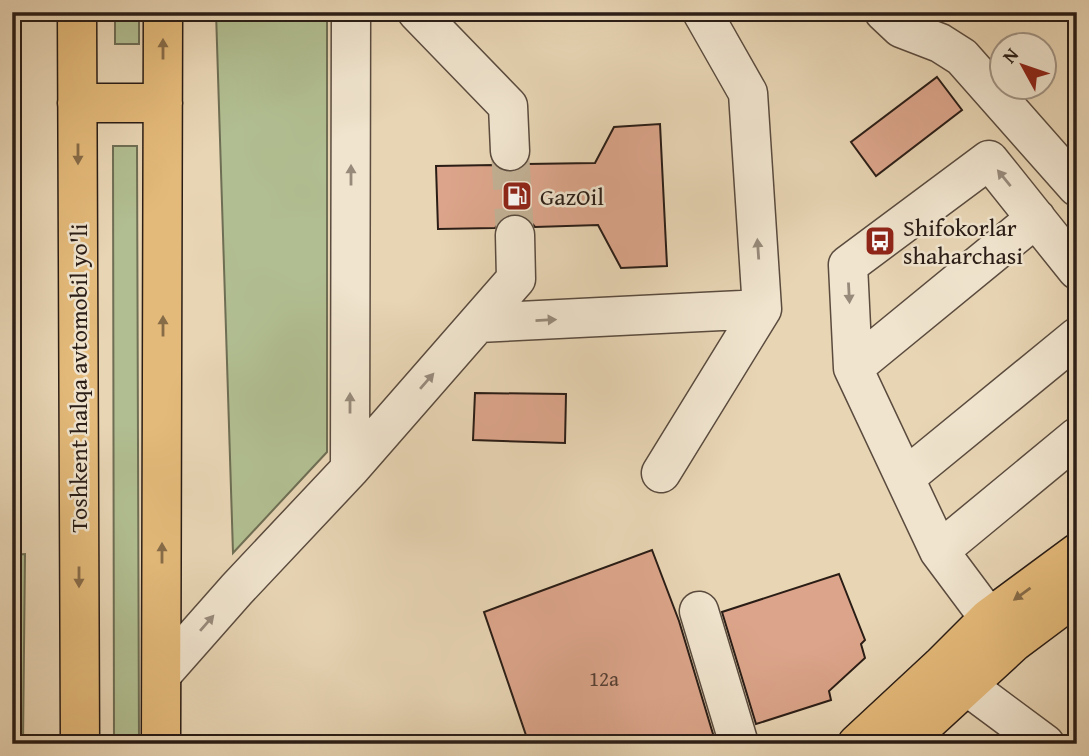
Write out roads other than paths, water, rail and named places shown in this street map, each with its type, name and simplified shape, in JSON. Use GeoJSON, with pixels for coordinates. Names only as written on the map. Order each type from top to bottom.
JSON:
{"type":"FeatureCollection","features":[{"type":"Feature","properties":{"kind":"main road","name":"Toshkent halqa avtomobil yo'li"},"geometry":{"type":"LineString","coordinates":[[77,12],[80,744]]}},
{"type":"Feature","properties":{"kind":"main road"},"geometry":{"type":"LineString","coordinates":[[161,744],[163,12]]}},
{"type":"Feature","properties":{"kind":"main road"},"geometry":{"type":"LineString","coordinates":[[77,103],[163,103]]}},
{"type":"Feature","properties":{"kind":"main road"},"geometry":{"type":"LineString","coordinates":[[857,744],[1002,630],[1077,554]]}},
{"type":"Feature","properties":{"kind":"main road"},"geometry":{"type":"LineString","coordinates":[[903,744],[967,686],[1002,630],[1077,595]]}},
{"type":"Feature","properties":{"kind":"street"},"geometry":{"type":"LineString","coordinates":[[350,469],[351,12]]}},
{"type":"Feature","properties":{"kind":"street"},"geometry":{"type":"LineString","coordinates":[[417,12],[508,106],[510,151]]}},
{"type":"Feature","properties":{"kind":"street"},"geometry":{"type":"LineString","coordinates":[[661,473],[762,309],[748,93],[702,12]]}},
{"type":"Feature","properties":{"kind":"street"},"geometry":{"type":"LineString","coordinates":[[884,12],[901,28],[940,43],[962,57],[1077,187]]}},
{"type":"Feature","properties":{"kind":"street"},"geometry":{"type":"LineString","coordinates":[[1002,630],[939,551],[853,368],[848,265],[989,160],[1077,270]]}},
{"type":"Feature","properties":{"kind":"street"},"geometry":{"type":"LineString","coordinates":[[853,368],[1036,218]]}},
{"type":"Feature","properties":{"kind":"street"},"geometry":{"type":"LineString","coordinates":[[162,674],[237,589],[350,469],[516,279],[514,235]]}},
{"type":"Feature","properties":{"kind":"street"},"geometry":{"type":"LineString","coordinates":[[478,323],[762,309]]}},
{"type":"Feature","properties":{"kind":"street"},"geometry":{"type":"LineString","coordinates":[[906,477],[1077,337]]}},
{"type":"Feature","properties":{"kind":"street"},"geometry":{"type":"LineString","coordinates":[[939,551],[1077,437]]}},
{"type":"Feature","properties":{"kind":"street"},"geometry":{"type":"LineString","coordinates":[[699,611],[739,744]]}},
{"type":"Feature","properties":{"kind":"street"},"geometry":{"type":"LineString","coordinates":[[967,686],[1045,744]]}},
{"type":"Feature","properties":{"kind":"tunnel"},"geometry":{"type":"LineString","coordinates":[[510,151],[515,235]]}},
{"type":"Feature","properties":{"kind":"place","name":"GazOil"},"geometry":{"type":"Point","coordinates":[517,196]}},
{"type":"Feature","properties":{"kind":"place","name":"Shifokorlar shaharchasi"},"geometry":{"type":"Point","coordinates":[880,241]}}]}
